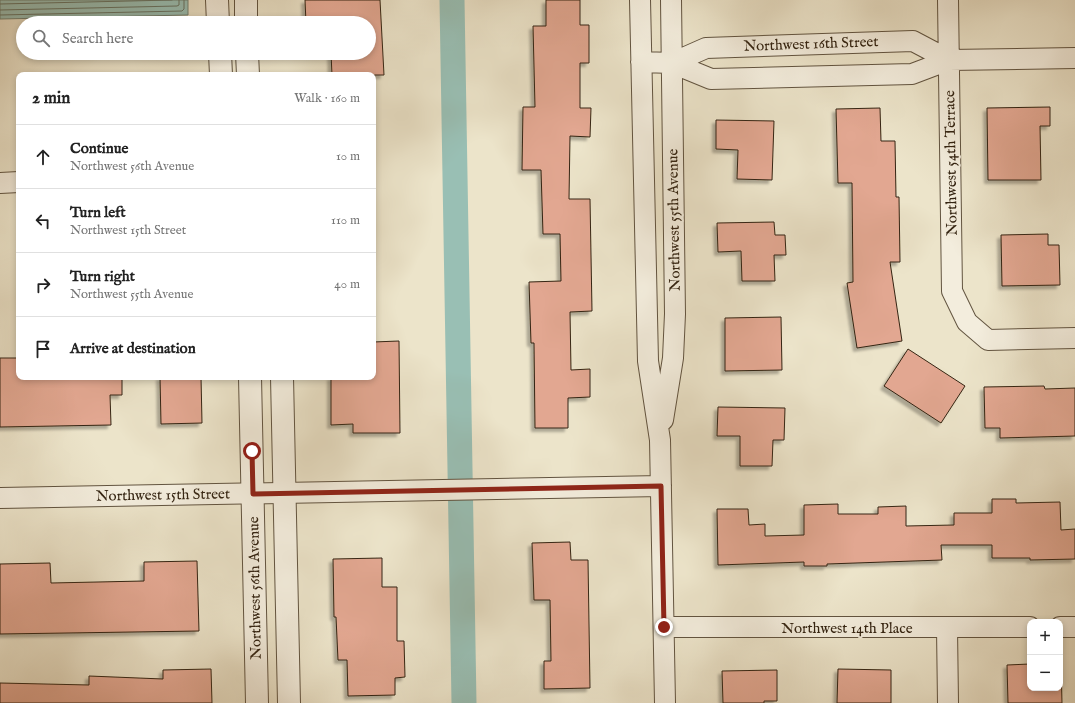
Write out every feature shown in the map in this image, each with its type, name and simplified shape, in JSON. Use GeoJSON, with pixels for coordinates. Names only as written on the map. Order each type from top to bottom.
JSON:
{"type":"FeatureCollection","features":[{"type":"Feature","properties":{"kind":"street"},"geometry":{"type":"LineString","coordinates":[[217,0],[218,16]]}},
{"type":"Feature","properties":{"kind":"street"},"geometry":{"type":"LineString","coordinates":[[246,0],[246,16]]}},
{"type":"Feature","properties":{"kind":"street","name":"Northwest 55th Avenue"},"geometry":{"type":"LineString","coordinates":[[640,0],[648,361],[660,440],[665,703]]}},
{"type":"Feature","properties":{"kind":"street","name":"Northwest 55th Avenue"},"geometry":{"type":"LineString","coordinates":[[660,440],[672,358],[675,314],[671,0]]}},
{"type":"Feature","properties":{"kind":"street","name":"Northwest 54th Terrace"},"geometry":{"type":"LineString","coordinates":[[948,0],[952,291],[967,322],[988,340],[1075,338]]}},
{"type":"Feature","properties":{"kind":"street","name":"Northwest 16th Street"},"geometry":{"type":"LineString","coordinates":[[672,63],[706,48],[914,41],[949,60]]}},
{"type":"Feature","properties":{"kind":"street","name":"Northwest 16th Street"},"geometry":{"type":"LineString","coordinates":[[641,62],[672,63],[711,79],[912,74],[949,60],[1075,58]]}},
{"type":"Feature","properties":{"kind":"street"},"geometry":{"type":"LineString","coordinates":[[220,60],[221,72]]}},
{"type":"Feature","properties":{"kind":"street"},"geometry":{"type":"LineString","coordinates":[[247,60],[248,72]]}},
{"type":"Feature","properties":{"kind":"street"},"geometry":{"type":"LineString","coordinates":[[0,183],[16,182]]}},
{"type":"Feature","properties":{"kind":"street","name":"Northwest 56th Avenue"},"geometry":{"type":"LineString","coordinates":[[250,380],[257,703]]}},
{"type":"Feature","properties":{"kind":"street","name":"Northwest 56th Avenue"},"geometry":{"type":"LineString","coordinates":[[282,380],[288,703]]}},
{"type":"Feature","properties":{"kind":"street","name":"Northwest 15th Street"},"geometry":{"type":"LineString","coordinates":[[0,498],[661,486]]}},
{"type":"Feature","properties":{"kind":"street","name":"Northwest 14th Place"},"geometry":{"type":"LineString","coordinates":[[664,627],[1027,627]]}},
{"type":"Feature","properties":{"kind":"street"},"geometry":{"type":"LineString","coordinates":[[1063,627],[1075,627]]}},
{"type":"Feature","properties":{"kind":"street"},"geometry":{"type":"LineString","coordinates":[[947,628],[948,703]]}},
{"type":"Feature","properties":{"kind":"water"},"geometry":{"type":"Polygon","coordinates":[[[0,0],[188,0],[188,15],[16,16],[16,19],[0,19],[0,0]]]}},
{"type":"Feature","properties":{"kind":"building"},"geometry":{"type":"Polygon","coordinates":[[[305,0],[380,0],[384,75],[376,75],[376,72],[332,72],[331,60],[376,60],[376,16],[306,16],[305,0]]]}},
{"type":"Feature","properties":{"kind":"building"},"geometry":{"type":"Polygon","coordinates":[[[546,0],[580,0],[580,25],[589,25],[589,63],[580,63],[580,108],[591,108],[590,137],[570,136],[569,199],[590,199],[592,311],[570,312],[571,370],[590,369],[590,397],[568,398],[568,428],[535,428],[534,343],[531,343],[529,282],[561,281],[560,234],[543,234],[541,170],[522,170],[523,107],[535,107],[533,26],[546,26],[546,0]]]}},
{"type":"Feature","properties":{"kind":"building"},"geometry":{"type":"Polygon","coordinates":[[[1050,107],[1050,126],[1040,126],[1041,180],[988,180],[987,108],[1050,107]]]}},
{"type":"Feature","properties":{"kind":"building"},"geometry":{"type":"Polygon","coordinates":[[[880,108],[881,141],[895,141],[896,197],[899,197],[900,262],[890,262],[902,341],[857,348],[847,283],[853,282],[852,183],[838,183],[836,109],[880,108]]]}},
{"type":"Feature","properties":{"kind":"building"},"geometry":{"type":"Polygon","coordinates":[[[716,120],[774,121],[772,180],[737,179],[738,150],[716,149],[716,120]]]}},
{"type":"Feature","properties":{"kind":"building"},"geometry":{"type":"Polygon","coordinates":[[[774,222],[775,235],[785,235],[786,255],[774,255],[775,281],[742,281],[741,251],[718,252],[717,223],[774,222]]]}},
{"type":"Feature","properties":{"kind":"building"},"geometry":{"type":"Polygon","coordinates":[[[1048,234],[1048,245],[1059,245],[1060,285],[1002,286],[1001,235],[1048,234]]]}},
{"type":"Feature","properties":{"kind":"building"},"geometry":{"type":"Polygon","coordinates":[[[781,317],[782,370],[725,371],[725,318],[781,317]]]}},
{"type":"Feature","properties":{"kind":"building"},"geometry":{"type":"Polygon","coordinates":[[[399,341],[400,433],[353,433],[353,424],[331,425],[331,380],[376,380],[376,342],[399,341]]]}},
{"type":"Feature","properties":{"kind":"building"},"geometry":{"type":"Polygon","coordinates":[[[908,349],[965,386],[941,423],[884,386],[908,349]]]}},
{"type":"Feature","properties":{"kind":"building"},"geometry":{"type":"Polygon","coordinates":[[[0,358],[16,358],[16,380],[122,380],[122,395],[110,395],[111,425],[0,427],[0,358]]]}},
{"type":"Feature","properties":{"kind":"building"},"geometry":{"type":"Polygon","coordinates":[[[160,380],[201,380],[202,423],[161,424],[160,380]]]}},
{"type":"Feature","properties":{"kind":"building"},"geometry":{"type":"Polygon","coordinates":[[[1044,386],[1045,389],[1075,388],[1075,436],[1000,438],[1000,428],[985,428],[984,387],[1044,386]]]}},
{"type":"Feature","properties":{"kind":"building"},"geometry":{"type":"Polygon","coordinates":[[[718,407],[785,408],[784,440],[773,440],[772,466],[740,466],[740,436],[717,436],[718,407]]]}},
{"type":"Feature","properties":{"kind":"building"},"geometry":{"type":"Polygon","coordinates":[[[992,499],[1016,499],[1016,503],[1060,502],[1061,530],[1075,529],[1075,559],[1030,560],[1030,558],[992,558],[992,545],[941,545],[942,560],[827,564],[827,566],[804,566],[804,562],[718,565],[717,509],[748,509],[749,525],[765,524],[765,536],[804,535],[804,505],[838,504],[838,514],[878,514],[878,507],[906,506],[906,526],[954,525],[954,513],[992,513],[992,499]]]}},
{"type":"Feature","properties":{"kind":"building"},"geometry":{"type":"Polygon","coordinates":[[[570,542],[571,560],[588,560],[590,688],[544,689],[544,661],[551,661],[550,600],[534,600],[532,543],[570,542]]]}},
{"type":"Feature","properties":{"kind":"building"},"geometry":{"type":"Polygon","coordinates":[[[382,558],[382,587],[397,587],[397,641],[404,641],[405,677],[395,678],[395,695],[348,696],[347,660],[338,660],[336,617],[334,617],[333,559],[382,558]]]}},
{"type":"Feature","properties":{"kind":"building"},"geometry":{"type":"Polygon","coordinates":[[[197,561],[199,631],[0,634],[0,564],[50,563],[51,583],[144,581],[144,562],[197,561]]]}},
{"type":"Feature","properties":{"kind":"building"},"geometry":{"type":"Polygon","coordinates":[[[1027,664],[1027,691],[1062,691],[1062,703],[1008,703],[1007,665],[1027,664]]]}},
{"type":"Feature","properties":{"kind":"building"},"geometry":{"type":"Polygon","coordinates":[[[211,669],[212,703],[0,703],[0,683],[89,685],[89,676],[163,679],[163,670],[211,669]]]}},
{"type":"Feature","properties":{"kind":"building"},"geometry":{"type":"Polygon","coordinates":[[[838,669],[891,670],[891,703],[837,703],[838,669]]]}},
{"type":"Feature","properties":{"kind":"building"},"geometry":{"type":"Polygon","coordinates":[[[777,670],[777,701],[764,701],[764,703],[723,703],[722,671],[777,670]]]}},
{"type":"Feature","properties":{"kind":"waterway"},"geometry":{"type":"LineString","coordinates":[[452,0],[464,703]]}},
{"type":"Feature","properties":{"kind":"route"},"geometry":{"type":"LineString","coordinates":[[252,451],[253,494],[661,486],[664,627]]}}]}
